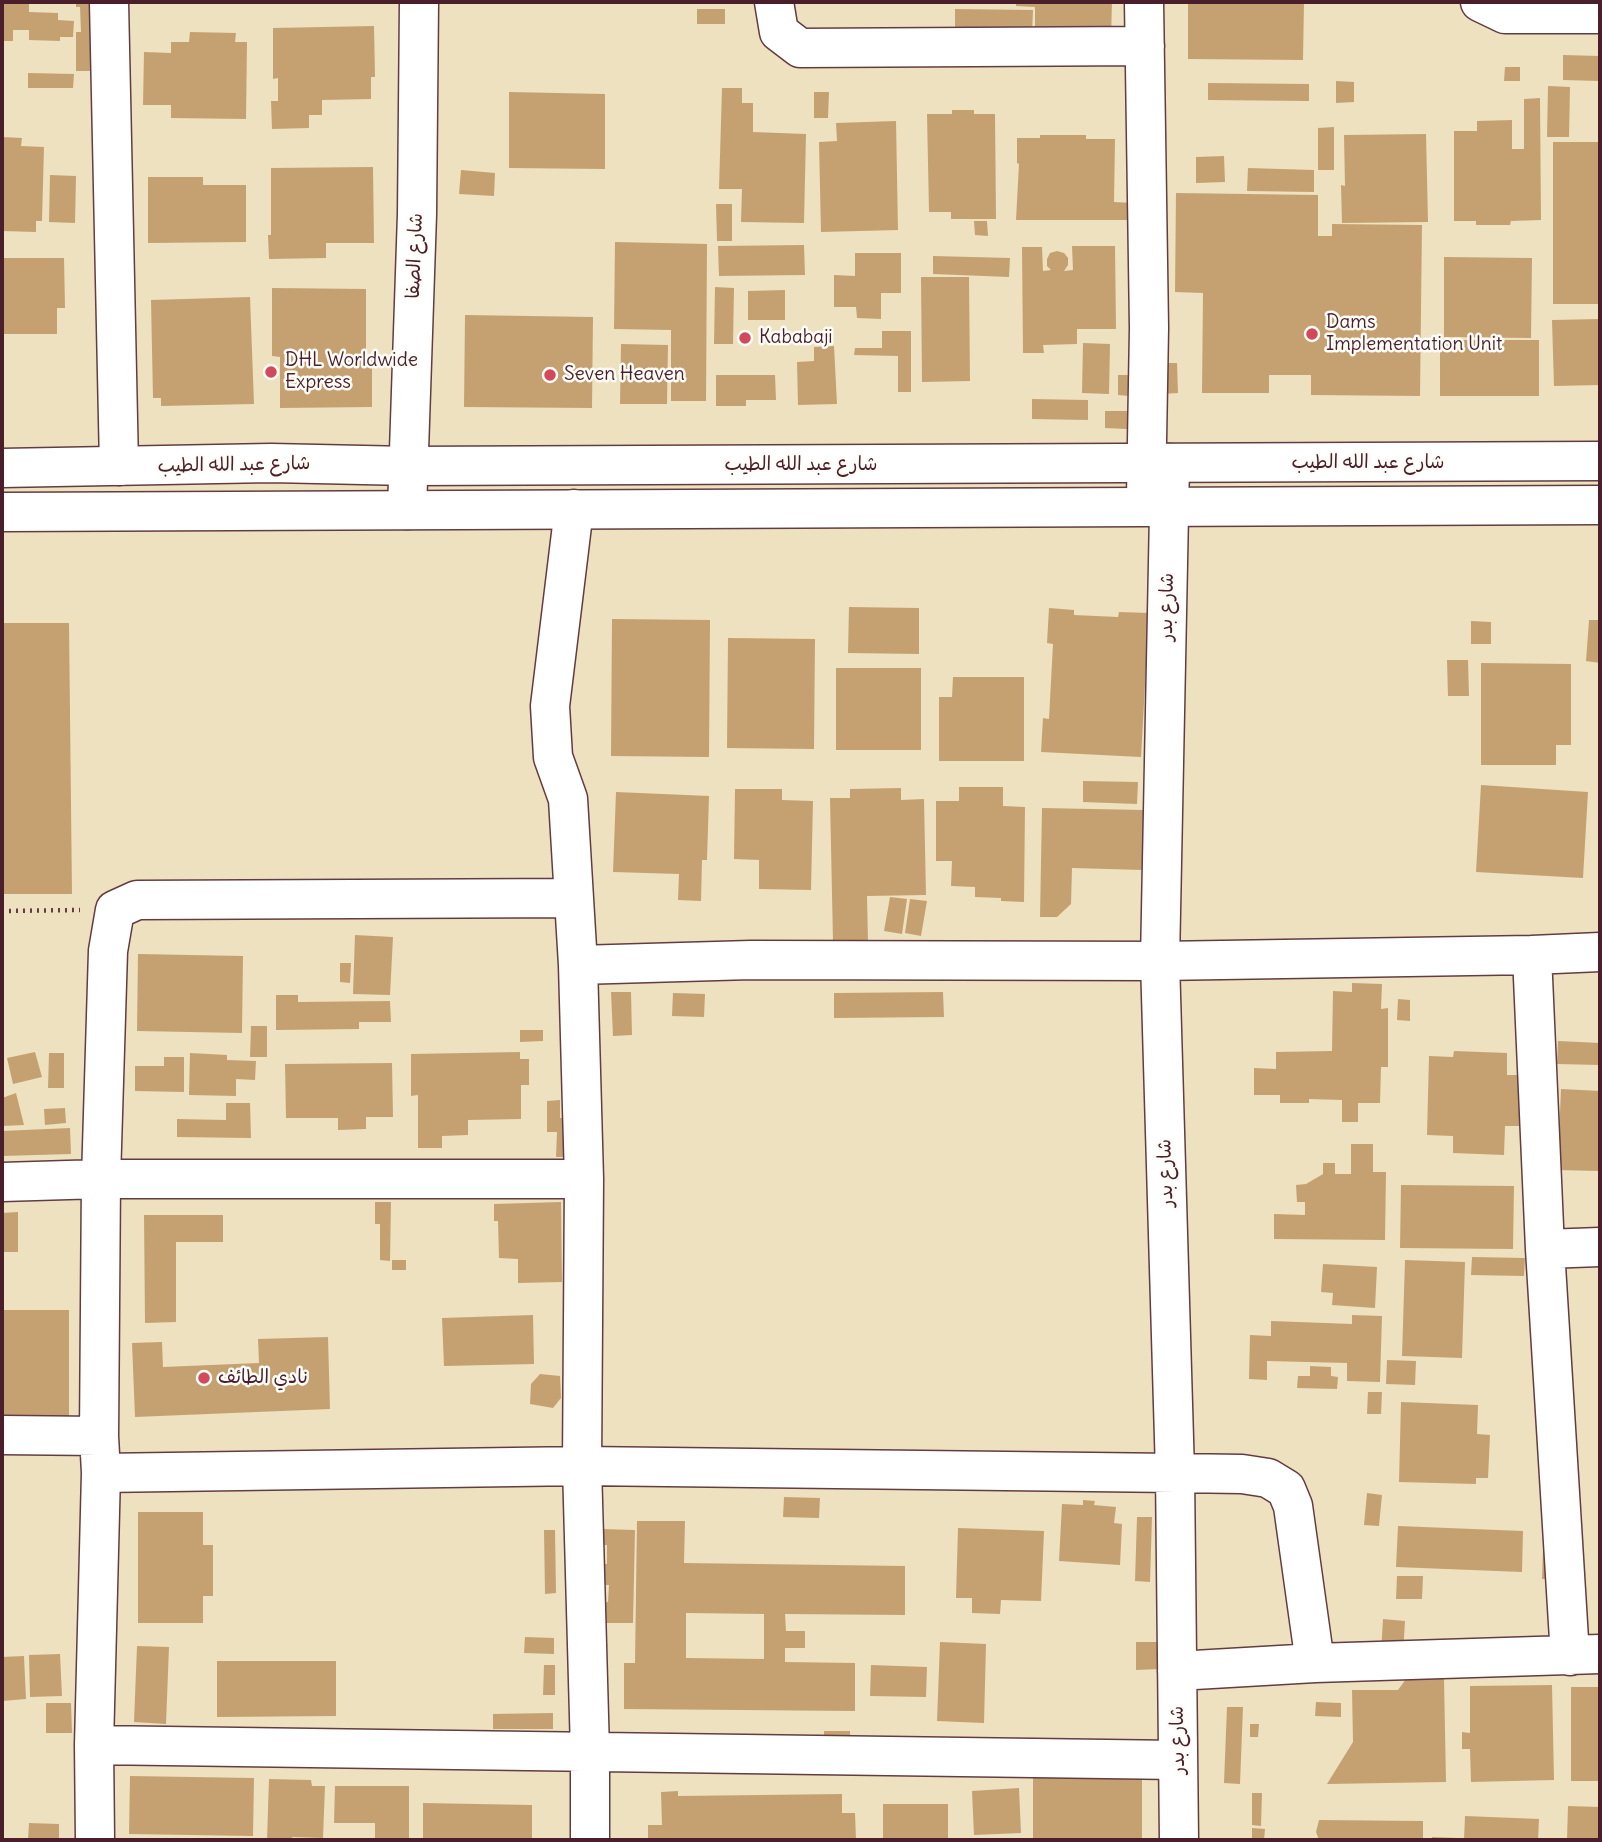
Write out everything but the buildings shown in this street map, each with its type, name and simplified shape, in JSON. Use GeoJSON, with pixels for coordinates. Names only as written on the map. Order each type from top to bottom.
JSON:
{"type":"FeatureCollection","features":[{"type":"Feature","properties":{"kind":"street"},"geometry":{"type":"LineString","coordinates":[[109,2],[119,466]]}},
{"type":"Feature","properties":{"kind":"street","name":"شارع الصفا"},"geometry":{"type":"LineString","coordinates":[[407,510],[417,214],[419,2]]}},
{"type":"Feature","properties":{"kind":"street"},"geometry":{"type":"LineString","coordinates":[[774,2],[779,33],[800,48],[1145,47]]}},
{"type":"Feature","properties":{"kind":"street","name":"شارع بدر"},"geometry":{"type":"LineString","coordinates":[[1144,2],[1149,328],[1158,463],[1160,961],[1175,1473],[1179,1840]]}},
{"type":"Feature","properties":{"kind":"street"},"geometry":{"type":"LineString","coordinates":[[1480,2],[1504,14],[1600,14]]}},
{"type":"Feature","properties":{"kind":"street","name":"شارع عبد الله الطيب"},"geometry":{"type":"LineString","coordinates":[[2,468],[271,463],[409,466],[1600,461]]}},
{"type":"Feature","properties":{"kind":"street"},"geometry":{"type":"LineString","coordinates":[[2,512],[1600,505]]}},
{"type":"Feature","properties":{"kind":"street"},"geometry":{"type":"LineString","coordinates":[[574,509],[551,706],[553,757],[568,799],[578,965],[584,1179],[582,1466],[590,1840]]}},
{"type":"Feature","properties":{"kind":"street"},"geometry":{"type":"LineString","coordinates":[[95,1840],[93,1745],[101,1474],[101,1180],[108,951],[116,910],[137,900],[573,898]]}},
{"type":"Feature","properties":{"kind":"street"},"geometry":{"type":"LineString","coordinates":[[578,965],[751,960],[1160,961],[1600,952]]}},
{"type":"Feature","properties":{"kind":"street"},"geometry":{"type":"LineString","coordinates":[[1177,1671],[1315,1663],[1585,1655],[1545,1249],[1532,955]]}},
{"type":"Feature","properties":{"kind":"street"},"geometry":{"type":"LineString","coordinates":[[2,1182],[584,1179]]}},
{"type":"Feature","properties":{"kind":"street"},"geometry":{"type":"LineString","coordinates":[[1545,1249],[1600,1247]]}},
{"type":"Feature","properties":{"kind":"street"},"geometry":{"type":"LineString","coordinates":[[2,1435],[99,1436]]}},
{"type":"Feature","properties":{"kind":"street"},"geometry":{"type":"LineString","coordinates":[[101,1474],[582,1466],[1241,1474],[1268,1478],[1286,1489],[1293,1506],[1315,1663]]}},
{"type":"Feature","properties":{"kind":"street"},"geometry":{"type":"LineString","coordinates":[[93,1745],[1178,1760]]}},
{"type":"Feature","properties":{"kind":"path"},"geometry":{"type":"LineString","coordinates":[[2,911],[116,910]]}},
{"type":"Feature","properties":{"kind":"place","name":"Dams Implementation Unit"},"geometry":{"type":"Point","coordinates":[1312,334]}},
{"type":"Feature","properties":{"kind":"place","name":"Kababaji"},"geometry":{"type":"Point","coordinates":[745,338]}},
{"type":"Feature","properties":{"kind":"place","name":"DHL Worldwide Express"},"geometry":{"type":"Point","coordinates":[271,372]}},
{"type":"Feature","properties":{"kind":"place","name":"Seven Heaven"},"geometry":{"type":"Point","coordinates":[550,375]}},
{"type":"Feature","properties":{"kind":"place","name":"نادي الطائف"},"geometry":{"type":"Point","coordinates":[204,1378]}}]}
